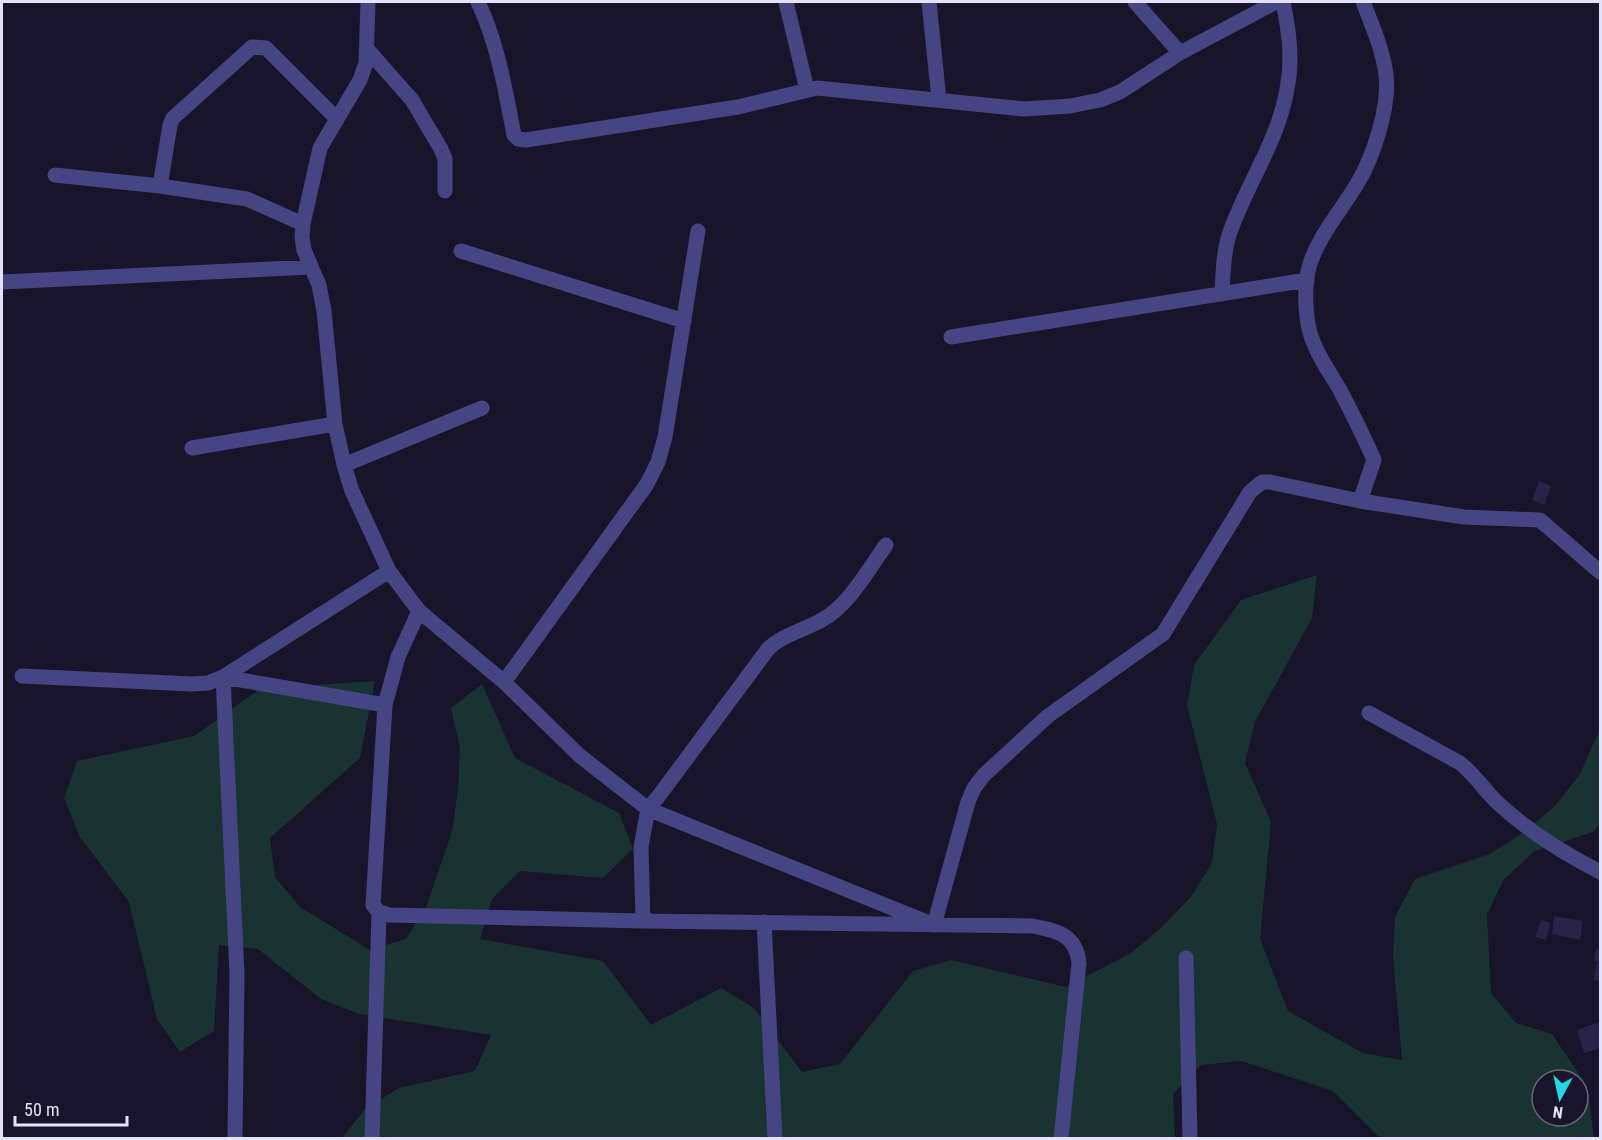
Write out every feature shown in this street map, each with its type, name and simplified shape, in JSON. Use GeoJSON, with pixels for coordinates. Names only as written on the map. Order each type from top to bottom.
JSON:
{"type":"FeatureCollection","features":[{"type":"Feature","properties":{"kind":"street"},"geometry":{"type":"LineString","coordinates":[[368,2],[366,63],[360,80],[320,148],[302,237],[304,250],[319,285],[324,311],[334,424],[344,465],[365,522],[389,571],[419,611],[504,682],[580,756],[648,809],[934,925]]}},
{"type":"Feature","properties":{"kind":"street"},"geometry":{"type":"LineString","coordinates":[[478,2],[499,57],[514,135],[518,139],[526,140],[738,107],[807,90],[826,88],[1024,109],[1047,109],[1080,104],[1100,100],[1120,92],[1180,53],[1276,2]]}},
{"type":"Feature","properties":{"kind":"street"},"geometry":{"type":"LineString","coordinates":[[786,2],[807,90]]}},
{"type":"Feature","properties":{"kind":"street"},"geometry":{"type":"LineString","coordinates":[[929,2],[939,100]]}},
{"type":"Feature","properties":{"kind":"street"},"geometry":{"type":"LineString","coordinates":[[1135,2],[1180,53]]}},
{"type":"Feature","properties":{"kind":"street"},"geometry":{"type":"LineString","coordinates":[[1222,294],[1228,238],[1279,124],[1287,89],[1290,41],[1283,2]]}},
{"type":"Feature","properties":{"kind":"street"},"geometry":{"type":"LineString","coordinates":[[1360,501],[1374,460],[1348,406],[1317,353],[1310,335],[1306,316],[1306,280],[1323,237],[1359,181],[1385,105],[1386,75],[1379,46],[1363,2]]}},
{"type":"Feature","properties":{"kind":"street"},"geometry":{"type":"LineString","coordinates":[[160,186],[173,118],[252,47],[266,48],[338,119]]}},
{"type":"Feature","properties":{"kind":"street"},"geometry":{"type":"LineString","coordinates":[[367,49],[412,100],[441,149],[445,159],[445,191]]}},
{"type":"Feature","properties":{"kind":"street"},"geometry":{"type":"LineString","coordinates":[[55,175],[160,186],[248,199],[303,224]]}},
{"type":"Feature","properties":{"kind":"street"},"geometry":{"type":"LineString","coordinates":[[504,682],[647,484],[658,462],[665,437],[698,231]]}},
{"type":"Feature","properties":{"kind":"street"},"geometry":{"type":"LineString","coordinates":[[461,251],[684,321]]}},
{"type":"Feature","properties":{"kind":"street"},"geometry":{"type":"LineString","coordinates":[[2,282],[311,267]]}},
{"type":"Feature","properties":{"kind":"street"},"geometry":{"type":"LineString","coordinates":[[951,337],[1306,280]]}},
{"type":"Feature","properties":{"kind":"street"},"geometry":{"type":"LineString","coordinates":[[344,465],[482,408]]}},
{"type":"Feature","properties":{"kind":"street"},"geometry":{"type":"LineString","coordinates":[[192,448],[334,424]]}},
{"type":"Feature","properties":{"kind":"street"},"geometry":{"type":"LineString","coordinates":[[934,925],[968,802],[974,788],[1048,716],[1163,634],[1250,492],[1262,482],[1360,501],[1464,517],[1540,520],[1600,572]]}},
{"type":"Feature","properties":{"kind":"street"},"geometry":{"type":"LineString","coordinates":[[643,921],[641,847],[648,809],[768,650],[776,643],[824,619],[840,606],[886,545]]}},
{"type":"Feature","properties":{"kind":"street"},"geometry":{"type":"LineString","coordinates":[[22,676],[208,683],[223,676],[389,571]]}},
{"type":"Feature","properties":{"kind":"street"},"geometry":{"type":"LineString","coordinates":[[419,611],[398,657],[385,705],[373,905],[380,912],[389,915],[643,921],[1033,926],[1054,930],[1070,939],[1078,950],[1079,963],[1061,1138]]}},
{"type":"Feature","properties":{"kind":"street"},"geometry":{"type":"LineString","coordinates":[[223,676],[385,705]]}},
{"type":"Feature","properties":{"kind":"street"},"geometry":{"type":"LineString","coordinates":[[223,676],[237,973],[235,1138]]}},
{"type":"Feature","properties":{"kind":"street"},"geometry":{"type":"LineString","coordinates":[[1369,713],[1460,763],[1498,803],[1519,821],[1600,872]]}},
{"type":"Feature","properties":{"kind":"street"},"geometry":{"type":"LineString","coordinates":[[372,1138],[380,912]]}},
{"type":"Feature","properties":{"kind":"street"},"geometry":{"type":"LineString","coordinates":[[764,922],[775,1138]]}},
{"type":"Feature","properties":{"kind":"street"},"geometry":{"type":"LineString","coordinates":[[1186,958],[1190,1138]]}},
{"type":"Feature","properties":{"kind":"green space"},"geometry":{"type":"Polygon","coordinates":[[[1317,575],[1312,618],[1255,722],[1245,763],[1271,822],[1260,939],[1288,1011],[1363,1053],[1402,1060],[1393,956],[1395,917],[1415,879],[1490,854],[1524,832],[1555,806],[1580,774],[1600,729],[1600,824],[1593,832],[1535,851],[1504,879],[1487,914],[1491,993],[1516,1023],[1552,1034],[1575,1068],[1530,1068],[1530,1128],[1590,1128],[1590,1108],[1594,1138],[1380,1138],[1333,1091],[1241,1061],[1201,1065],[1173,1094],[1175,1138],[342,1138],[365,1109],[399,1088],[475,1071],[491,1035],[359,1014],[321,999],[258,949],[219,945],[214,1031],[180,1052],[157,1019],[129,902],[80,837],[64,798],[77,761],[194,736],[260,689],[375,681],[360,758],[270,838],[275,877],[300,907],[370,950],[406,939],[427,905],[452,831],[458,790],[460,748],[451,708],[482,684],[515,758],[619,813],[633,849],[603,878],[520,871],[492,899],[480,939],[603,961],[651,1025],[721,988],[754,1008],[802,1072],[840,1064],[913,971],[951,960],[1066,987],[1131,953],[1161,928],[1191,897],[1212,863],[1217,824],[1187,706],[1194,665],[1241,600],[1317,575]]]}},
{"type":"Feature","properties":{"kind":"building"},"geometry":{"type":"Polygon","coordinates":[[[1539,481],[1551,486],[1544,505],[1532,500],[1539,481]]]}},
{"type":"Feature","properties":{"kind":"building"},"geometry":{"type":"Polygon","coordinates":[[[1554,916],[1583,921],[1580,940],[1552,934],[1554,916]]]}},
{"type":"Feature","properties":{"kind":"building"},"geometry":{"type":"Polygon","coordinates":[[[1541,920],[1550,923],[1546,940],[1535,937],[1541,920]]]}},
{"type":"Feature","properties":{"kind":"building"},"geometry":{"type":"Polygon","coordinates":[[[1596,949],[1600,949],[1600,981],[1594,980],[1596,949]]]}},
{"type":"Feature","properties":{"kind":"building"},"geometry":{"type":"Polygon","coordinates":[[[1600,1022],[1600,1048],[1584,1053],[1577,1030],[1600,1022]]]}}]}
